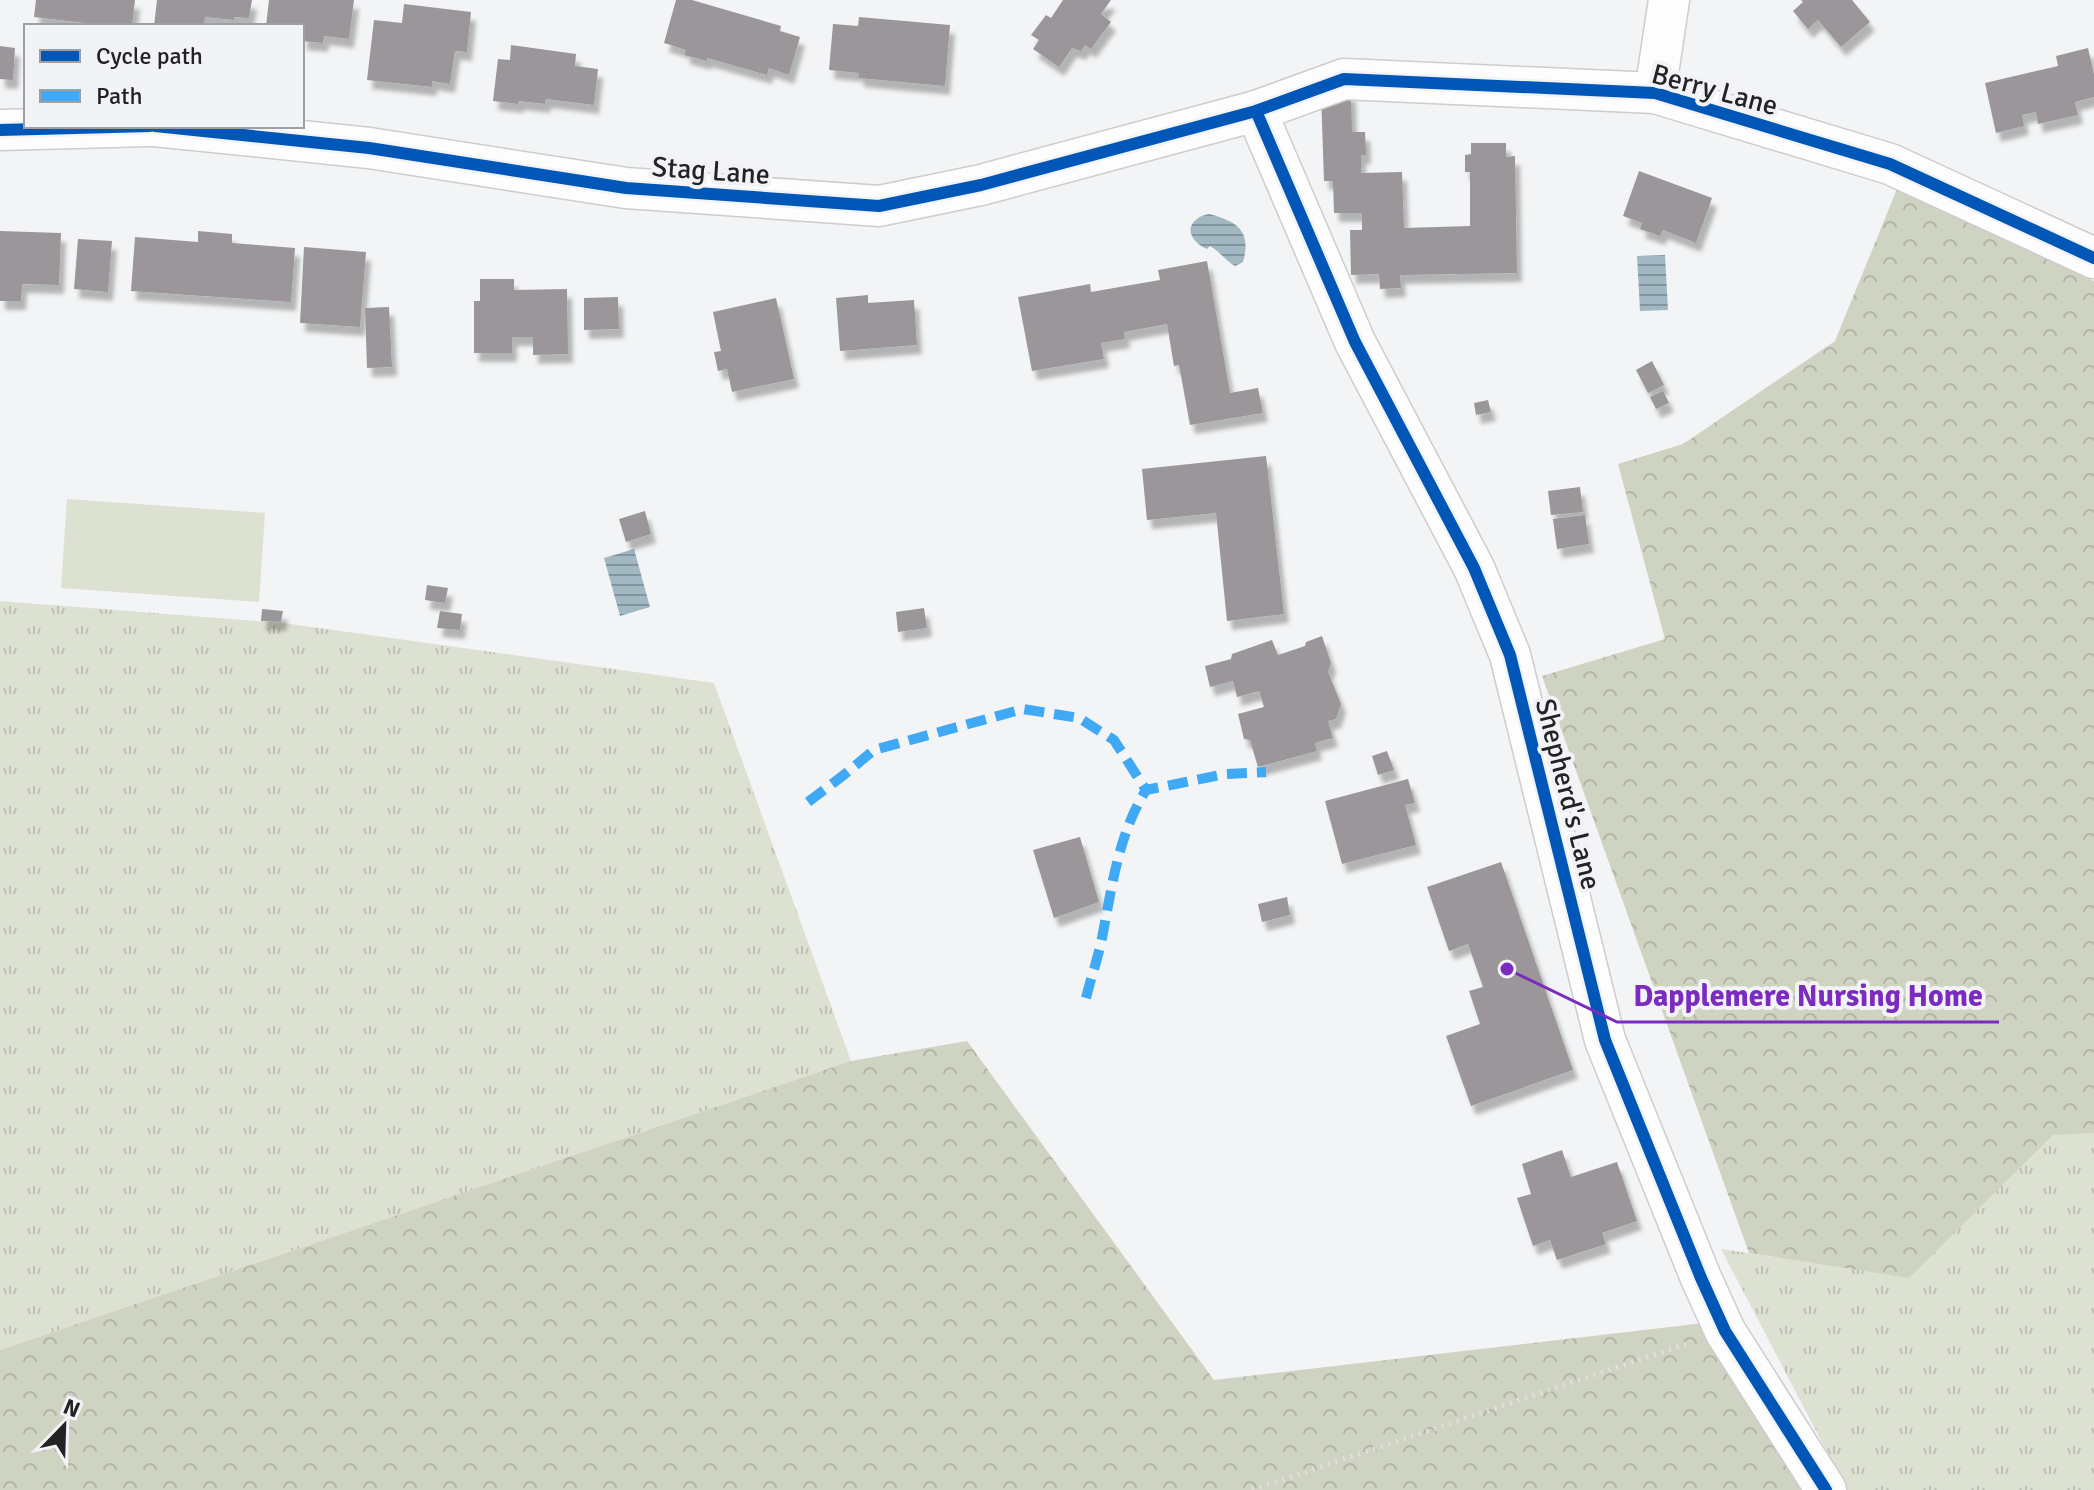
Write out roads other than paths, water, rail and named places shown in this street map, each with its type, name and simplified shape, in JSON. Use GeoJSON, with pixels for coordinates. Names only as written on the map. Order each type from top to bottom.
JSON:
{"type":"FeatureCollection","features":[{"type":"Feature","properties":{"kind":"street"},"geometry":{"type":"LineString","coordinates":[[1655,93],[1669,0]]}},
{"type":"Feature","properties":{"kind":"street","name":"Berry Lane"},"geometry":{"type":"LineString","coordinates":[[1256,111],[1344,79],[1655,93],[1890,164],[2094,258]]}},
{"type":"Feature","properties":{"kind":"street","name":"Stag Lane"},"geometry":{"type":"LineString","coordinates":[[173,128],[369,148],[626,188],[879,206],[981,185],[1256,111]]}},
{"type":"Feature","properties":{"kind":"street","name":"Shepherd's Lane"},"geometry":{"type":"LineString","coordinates":[[1256,111],[1355,342],[1474,568],[1510,655],[1605,1040],[1701,1278],[1725,1331],[1826,1490]]}},
{"type":"Feature","properties":{"kind":"street","name":"Stag Lane"},"geometry":{"type":"LineString","coordinates":[[0,130],[76,128]]}},
{"type":"Feature","properties":{"kind":"water"},"geometry":{"type":"Polygon","coordinates":[[[1209,214],[1227,220],[1240,229],[1245,242],[1243,262],[1235,266],[1210,246],[1207,249],[1192,237],[1193,223],[1209,214]]]}},
{"type":"Feature","properties":{"kind":"water"},"geometry":{"type":"Polygon","coordinates":[[[1665,255],[1668,310],[1640,311],[1637,256],[1665,255]]]}},
{"type":"Feature","properties":{"kind":"water"},"geometry":{"type":"Polygon","coordinates":[[[634,549],[650,607],[620,616],[604,558],[634,549]]]}},
{"type":"Feature","properties":{"kind":"place","name":"Dapplemere Nursing Home"},"geometry":{"type":"Point","coordinates":[1507,969]}}]}
